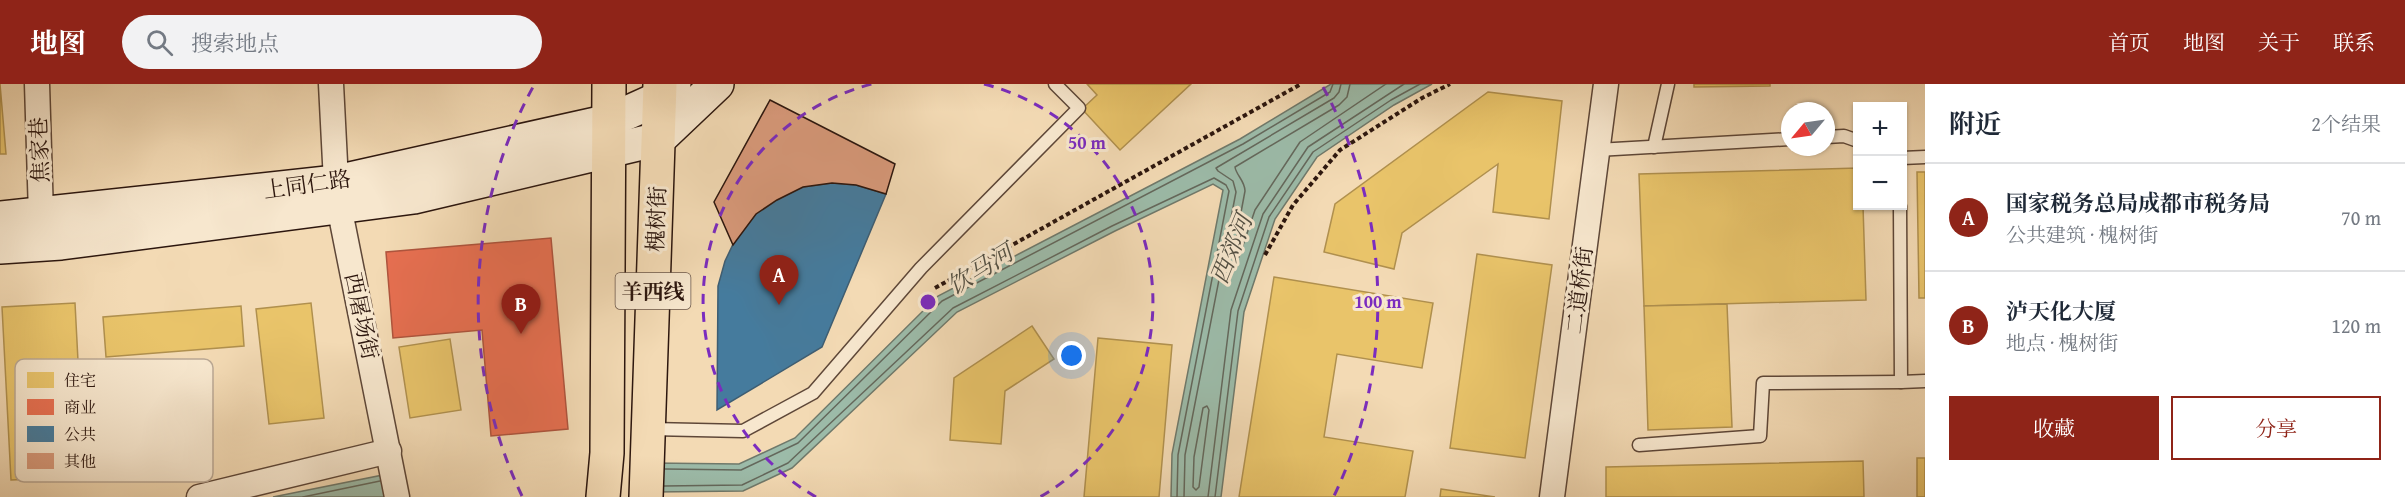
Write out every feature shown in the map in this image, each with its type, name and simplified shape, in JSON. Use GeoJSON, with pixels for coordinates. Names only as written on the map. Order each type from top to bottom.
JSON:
{"type":"FeatureCollection","features":[{"type":"Feature","properties":{"kind":"main road","name":"羊西线"},"geometry":{"type":"LineString","coordinates":[[603,497],[607,453],[609,84]]}},
{"type":"Feature","properties":{"kind":"main road","name":"槐树街"},"geometry":{"type":"LineString","coordinates":[[646,497],[659,139],[665,88]]}},
{"type":"Feature","properties":{"kind":"street","name":"焦家巷"},"geometry":{"type":"LineString","coordinates":[[37,84],[41,215]]}},
{"type":"Feature","properties":{"kind":"street","name":"西屠场街"},"geometry":{"type":"LineString","coordinates":[[331,84],[338,194],[398,497]]}},
{"type":"Feature","properties":{"kind":"street"},"geometry":{"type":"LineString","coordinates":[[608,137],[659,139],[717,84]]}},
{"type":"Feature","properties":{"kind":"street","name":"二道桥街"},"geometry":{"type":"LineString","coordinates":[[1552,497],[1606,84]]}},
{"type":"Feature","properties":{"kind":"street"},"geometry":{"type":"LineString","coordinates":[[608,137],[665,88]]}},
{"type":"Feature","properties":{"kind":"street","name":"上同仁路"},"geometry":{"type":"LineString","coordinates":[[0,218],[338,194],[608,137]]}},
{"type":"Feature","properties":{"kind":"street"},"geometry":{"type":"LineString","coordinates":[[0,247],[61,243],[338,194]]}},
{"type":"Feature","properties":{"kind":"street"},"geometry":{"type":"LineString","coordinates":[[198,497],[389,451]]}},
{"type":"Feature","properties":{"kind":"lane"},"geometry":{"type":"LineString","coordinates":[[648,429],[743,431],[813,393],[921,268],[1079,108],[1055,84]]}},
{"type":"Feature","properties":{"kind":"lane"},"geometry":{"type":"LineString","coordinates":[[1654,147],[1668,84]]}},
{"type":"Feature","properties":{"kind":"lane"},"geometry":{"type":"LineString","coordinates":[[1835,136],[1844,136],[1853,139]]}},
{"type":"Feature","properties":{"kind":"lane"},"geometry":{"type":"LineString","coordinates":[[1597,150],[1781,140]]}},
{"type":"Feature","properties":{"kind":"lane"},"geometry":{"type":"LineString","coordinates":[[1907,158],[1925,157]]}},
{"type":"Feature","properties":{"kind":"lane"},"geometry":{"type":"LineString","coordinates":[[1900,210],[1901,382]]}},
{"type":"Feature","properties":{"kind":"lane"},"geometry":{"type":"LineString","coordinates":[[1639,445],[1760,436],[1763,383],[1925,381]]}},
{"type":"Feature","properties":{"kind":"path"},"geometry":{"type":"LineString","coordinates":[[930,290],[1301,84]]}},
{"type":"Feature","properties":{"kind":"path"},"geometry":{"type":"LineString","coordinates":[[1265,255],[1293,205],[1340,150],[1422,98],[1450,84]]}},
{"type":"Feature","properties":{"kind":"water","name":"西郊河"},"geometry":{"type":"Polygon","coordinates":[[[1331,84],[1432,84],[1394,105],[1317,157],[1275,219],[1244,312],[1221,497],[1171,497],[1172,454],[1223,190],[1213,184],[957,312],[792,468],[743,491],[654,492],[653,463],[739,464],[795,438],[938,296],[1240,139],[1331,84]]]}},
{"type":"Feature","properties":{"kind":"water"},"geometry":{"type":"Polygon","coordinates":[[[388,474],[391,497],[273,497],[388,474]]]}},
{"type":"Feature","properties":{"kind":"building: 住宅"},"geometry":{"type":"Polygon","coordinates":[[[0,84],[6,154],[0,154],[0,84]]]}},
{"type":"Feature","properties":{"kind":"building: 住宅"},"geometry":{"type":"Polygon","coordinates":[[[1087,84],[1191,84],[1120,150],[1082,109],[1097,95],[1087,84]]]}},
{"type":"Feature","properties":{"kind":"building: 住宅"},"geometry":{"type":"Polygon","coordinates":[[[1694,84],[1770,84],[1770,86],[1694,87],[1694,84]]]}},
{"type":"Feature","properties":{"kind":"building: 住宅"},"geometry":{"type":"Polygon","coordinates":[[[1488,92],[1562,101],[1549,219],[1493,212],[1498,164],[1402,233],[1394,269],[1324,252],[1335,204],[1488,92]]]}},
{"type":"Feature","properties":{"kind":"building: 住宅"},"geometry":{"type":"Polygon","coordinates":[[[1853,168],[1853,210],[1863,210],[1866,300],[1644,306],[1639,174],[1853,168]]]}},
{"type":"Feature","properties":{"kind":"building: 住宅"},"geometry":{"type":"Polygon","coordinates":[[[1917,172],[1925,172],[1925,298],[1919,298],[1917,172]]]}},
{"type":"Feature","properties":{"kind":"building: 住宅"},"geometry":{"type":"Polygon","coordinates":[[[1477,254],[1552,265],[1525,458],[1450,448],[1477,254]]]}},
{"type":"Feature","properties":{"kind":"building: 住宅"},"geometry":{"type":"Polygon","coordinates":[[[1274,277],[1433,303],[1422,368],[1337,354],[1324,437],[1413,451],[1405,497],[1239,497],[1274,277]]]}},
{"type":"Feature","properties":{"kind":"building: 住宅"},"geometry":{"type":"Polygon","coordinates":[[[75,303],[78,359],[15,359],[15,480],[11,480],[2,307],[75,303]]]}},
{"type":"Feature","properties":{"kind":"building: 住宅"},"geometry":{"type":"Polygon","coordinates":[[[311,303],[324,418],[269,424],[256,309],[311,303]]]}},
{"type":"Feature","properties":{"kind":"building: 住宅"},"geometry":{"type":"Polygon","coordinates":[[[1727,304],[1732,427],[1648,430],[1644,306],[1727,304]]]}},
{"type":"Feature","properties":{"kind":"building: 住宅"},"geometry":{"type":"Polygon","coordinates":[[[241,306],[244,346],[106,357],[103,317],[241,306]]]}},
{"type":"Feature","properties":{"kind":"building: 住宅"},"geometry":{"type":"Polygon","coordinates":[[[1032,326],[1054,359],[1005,391],[1001,444],[950,440],[954,378],[1032,326]]]}},
{"type":"Feature","properties":{"kind":"building: 住宅"},"geometry":{"type":"Polygon","coordinates":[[[1098,338],[1172,345],[1159,497],[1084,497],[1098,338]]]}},
{"type":"Feature","properties":{"kind":"building: 住宅"},"geometry":{"type":"Polygon","coordinates":[[[450,339],[461,410],[410,418],[399,347],[450,339]]]}},
{"type":"Feature","properties":{"kind":"building: 住宅"},"geometry":{"type":"Polygon","coordinates":[[[1917,458],[1925,458],[1925,497],[1917,497],[1917,458]]]}},
{"type":"Feature","properties":{"kind":"building: 住宅"},"geometry":{"type":"Polygon","coordinates":[[[1863,461],[1864,497],[1606,497],[1606,467],[1863,461]]]}},
{"type":"Feature","properties":{"kind":"building: 住宅"},"geometry":{"type":"Polygon","coordinates":[[[1441,489],[1495,497],[1440,497],[1441,489]]]}},
{"type":"Feature","properties":{"kind":"building: 商业"},"geometry":{"type":"Polygon","coordinates":[[[551,238],[568,429],[491,436],[482,330],[393,338],[386,252],[551,238]]]}},
{"type":"Feature","properties":{"kind":"building: 公共"},"geometry":{"type":"Polygon","coordinates":[[[832,183],[856,185],[886,194],[822,347],[717,410],[718,286],[725,261],[737,236],[756,214],[777,200],[803,187],[832,183]]]}},
{"type":"Feature","properties":{"kind":"building: 其他"},"geometry":{"type":"Polygon","coordinates":[[[770,100],[895,164],[886,194],[856,185],[832,183],[803,187],[756,214],[733,245],[714,202],[770,100]]]}},
{"type":"Feature","properties":{"kind":"place","name":"国家税务总局成都市税务局"},"geometry":{"type":"Point","coordinates":[779,305]}},
{"type":"Feature","properties":{"kind":"place","name":"泸天化大厦"},"geometry":{"type":"Point","coordinates":[521,334]}},
{"type":"Feature","properties":{"kind":"water label","name":"饮马河"},"geometry":{"type":"Point","coordinates":[980,269]}}]}
